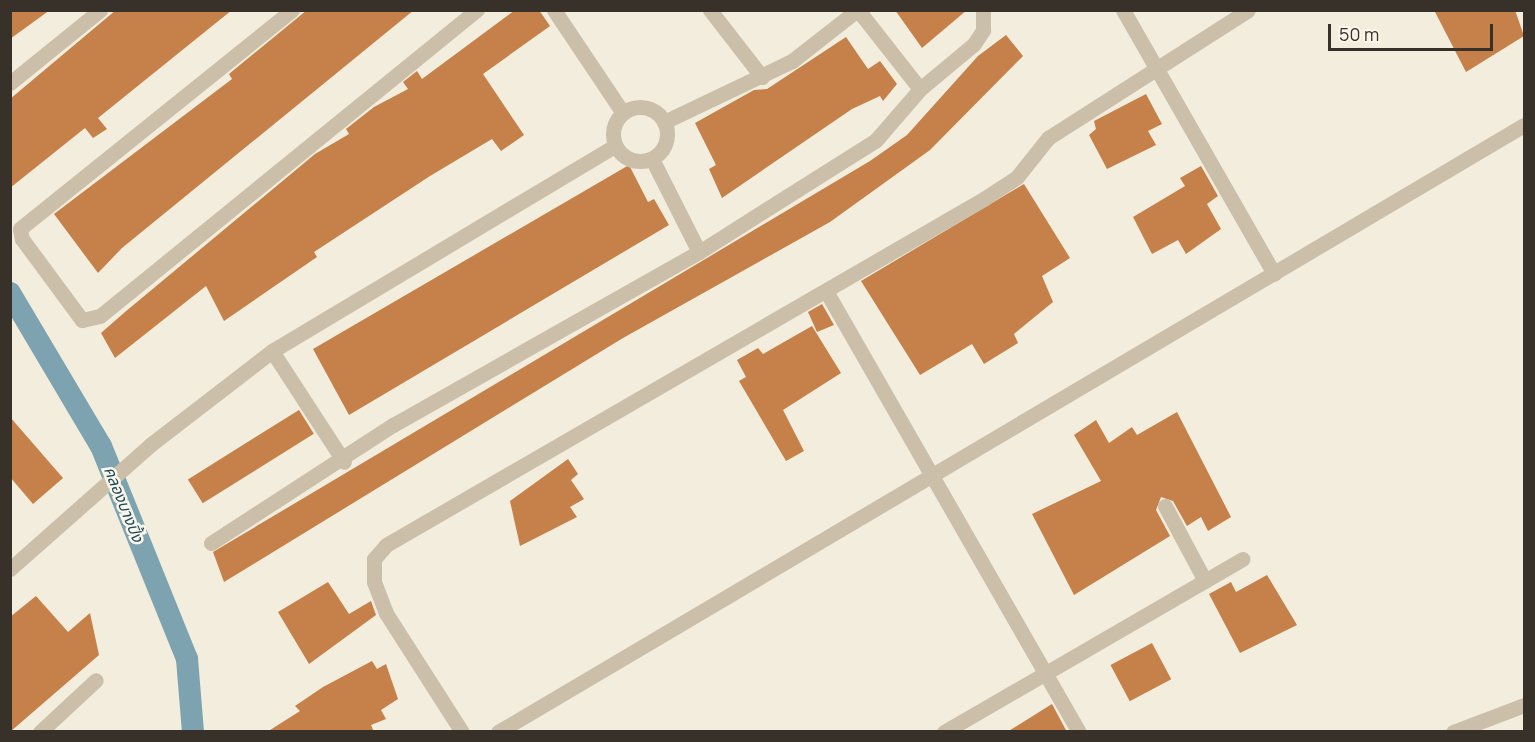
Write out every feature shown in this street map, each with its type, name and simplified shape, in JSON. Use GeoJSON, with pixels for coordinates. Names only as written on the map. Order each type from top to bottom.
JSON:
{"type":"FeatureCollection","features":[{"type":"Feature","properties":{"kind":"street"},"geometry":{"type":"LineString","coordinates":[[10,83],[100,10]]}},
{"type":"Feature","properties":{"kind":"street"},"geometry":{"type":"LineString","coordinates":[[292,10],[20,229],[22,239],[82,320],[100,316],[477,10]]}},
{"type":"Feature","properties":{"kind":"street"},"geometry":{"type":"LineString","coordinates":[[554,10],[623,113]]}},
{"type":"Feature","properties":{"kind":"street"},"geometry":{"type":"LineString","coordinates":[[710,10],[762,77]]}},
{"type":"Feature","properties":{"kind":"street"},"geometry":{"type":"LineString","coordinates":[[664,122],[792,62],[857,10],[920,89]]}},
{"type":"Feature","properties":{"kind":"street"},"geometry":{"type":"LineString","coordinates":[[211,543],[344,462],[393,425],[699,252],[876,140],[920,89],[974,44],[983,30],[983,10]]}},
{"type":"Feature","properties":{"kind":"street"},"geometry":{"type":"LineString","coordinates":[[1123,10],[1274,274]]}},
{"type":"Feature","properties":{"kind":"street"},"geometry":{"type":"LineString","coordinates":[[462,732],[386,613],[374,582],[374,560],[386,545],[1007,184],[1048,138],[1248,10]]}},
{"type":"Feature","properties":{"kind":"street"},"geometry":{"type":"LineString","coordinates":[[646,107],[664,122],[664,146],[652,159],[634,160],[615,146],[612,134],[623,113],[646,107]]}},
{"type":"Feature","properties":{"kind":"street"},"geometry":{"type":"LineString","coordinates":[[498,732],[1524,125]]}},
{"type":"Feature","properties":{"kind":"street"},"geometry":{"type":"LineString","coordinates":[[10,569],[150,445],[272,351],[615,146]]}},
{"type":"Feature","properties":{"kind":"street"},"geometry":{"type":"LineString","coordinates":[[652,159],[699,252]]}},
{"type":"Feature","properties":{"kind":"street"},"geometry":{"type":"LineString","coordinates":[[826,291],[1043,673],[1079,732]]}},
{"type":"Feature","properties":{"kind":"street"},"geometry":{"type":"LineString","coordinates":[[272,351],[344,462]]}},
{"type":"Feature","properties":{"kind":"street"},"geometry":{"type":"LineString","coordinates":[[1165,506],[1205,580]]}},
{"type":"Feature","properties":{"kind":"street"},"geometry":{"type":"LineString","coordinates":[[944,732],[1243,559]]}},
{"type":"Feature","properties":{"kind":"street"},"geometry":{"type":"LineString","coordinates":[[40,732],[96,680]]}},
{"type":"Feature","properties":{"kind":"street"},"geometry":{"type":"LineString","coordinates":[[1453,732],[1524,705]]}},
{"type":"Feature","properties":{"kind":"building"},"geometry":{"type":"Polygon","coordinates":[[[10,10],[50,10],[10,39],[10,10]]]}},
{"type":"Feature","properties":{"kind":"building"},"geometry":{"type":"Polygon","coordinates":[[[116,10],[232,10],[98,118],[107,129],[93,138],[85,128],[10,188],[10,99],[116,10]]]}},
{"type":"Feature","properties":{"kind":"building"},"geometry":{"type":"Polygon","coordinates":[[[307,10],[414,10],[122,248],[98,273],[54,214],[232,79],[229,74],[307,10]]]}},
{"type":"Feature","properties":{"kind":"building"},"geometry":{"type":"Polygon","coordinates":[[[515,10],[539,10],[550,26],[483,74],[524,135],[501,151],[492,139],[430,176],[314,252],[317,257],[224,321],[206,286],[115,358],[101,333],[125,312],[315,154],[349,134],[346,129],[374,107],[408,89],[403,82],[417,71],[422,79],[515,10]]]}},
{"type":"Feature","properties":{"kind":"building"},"geometry":{"type":"Polygon","coordinates":[[[895,10],[967,10],[922,48],[895,10]]]}},
{"type":"Feature","properties":{"kind":"building"},"geometry":{"type":"Polygon","coordinates":[[[1434,10],[1515,10],[1524,36],[1466,72],[1434,10]]]}},
{"type":"Feature","properties":{"kind":"building"},"geometry":{"type":"Polygon","coordinates":[[[1006,35],[1023,56],[930,150],[830,222],[623,338],[224,582],[213,552],[870,161],[907,135],[978,56],[1006,35]]]}},
{"type":"Feature","properties":{"kind":"building"},"geometry":{"type":"Polygon","coordinates":[[[846,37],[868,69],[880,61],[897,84],[883,101],[880,96],[852,109],[722,198],[709,169],[716,165],[695,123],[754,90],[767,89],[846,37]]]}},
{"type":"Feature","properties":{"kind":"building"},"geometry":{"type":"Polygon","coordinates":[[[1146,94],[1162,124],[1148,131],[1156,145],[1107,169],[1089,135],[1096,129],[1094,121],[1146,94]]]}},
{"type":"Feature","properties":{"kind":"building"},"geometry":{"type":"Polygon","coordinates":[[[629,165],[648,202],[654,199],[669,225],[349,415],[313,349],[629,165]]]}},
{"type":"Feature","properties":{"kind":"building"},"geometry":{"type":"Polygon","coordinates":[[[1201,166],[1218,196],[1207,204],[1221,229],[1186,254],[1178,240],[1152,254],[1133,217],[1185,186],[1180,178],[1201,166]]]}},
{"type":"Feature","properties":{"kind":"building"},"geometry":{"type":"Polygon","coordinates":[[[1024,184],[1070,258],[1042,276],[1053,302],[1014,334],[1018,343],[984,364],[972,344],[920,375],[861,281],[1024,184]]]}},
{"type":"Feature","properties":{"kind":"building"},"geometry":{"type":"Polygon","coordinates":[[[822,304],[834,325],[817,332],[808,312],[822,304]]]}},
{"type":"Feature","properties":{"kind":"building"},"geometry":{"type":"Polygon","coordinates":[[[812,326],[841,373],[783,410],[804,451],[786,461],[739,381],[746,377],[737,360],[758,348],[763,354],[812,326]]]}},
{"type":"Feature","properties":{"kind":"building"},"geometry":{"type":"Polygon","coordinates":[[[299,410],[314,434],[203,503],[188,479],[299,410]]]}},
{"type":"Feature","properties":{"kind":"building"},"geometry":{"type":"Polygon","coordinates":[[[1177,412],[1231,517],[1208,531],[1201,517],[1187,526],[1173,501],[1161,497],[1156,510],[1170,536],[1074,595],[1032,514],[1101,481],[1074,435],[1096,420],[1109,443],[1132,427],[1137,435],[1177,412]]]}},
{"type":"Feature","properties":{"kind":"building"},"geometry":{"type":"Polygon","coordinates":[[[10,417],[63,478],[33,504],[10,477],[10,417]]]}},
{"type":"Feature","properties":{"kind":"building"},"geometry":{"type":"Polygon","coordinates":[[[568,459],[578,474],[571,480],[584,499],[570,507],[577,517],[520,546],[510,501],[568,459]]]}},
{"type":"Feature","properties":{"kind":"building"},"geometry":{"type":"Polygon","coordinates":[[[1267,575],[1297,625],[1240,653],[1209,594],[1231,582],[1236,592],[1267,575]]]}},
{"type":"Feature","properties":{"kind":"building"},"geometry":{"type":"Polygon","coordinates":[[[328,582],[349,614],[371,601],[376,615],[309,664],[278,612],[328,582]]]}},
{"type":"Feature","properties":{"kind":"building"},"geometry":{"type":"Polygon","coordinates":[[[36,596],[68,632],[90,613],[99,655],[10,732],[10,617],[36,596]]]}},
{"type":"Feature","properties":{"kind":"building"},"geometry":{"type":"Polygon","coordinates":[[[1152,643],[1171,679],[1130,701],[1111,665],[1152,643]]]}},
{"type":"Feature","properties":{"kind":"building"},"geometry":{"type":"Polygon","coordinates":[[[372,661],[377,669],[386,664],[398,699],[381,710],[386,719],[371,725],[374,732],[267,732],[300,711],[295,706],[323,687],[372,661]]]}},
{"type":"Feature","properties":{"kind":"building"},"geometry":{"type":"Polygon","coordinates":[[[1052,704],[1067,732],[1007,732],[1052,704]]]}},
{"type":"Feature","properties":{"kind":"waterway","name":"คลองบางปิ้ง"},"geometry":{"type":"LineString","coordinates":[[10,293],[101,446],[187,659],[193,732]]}}]}
